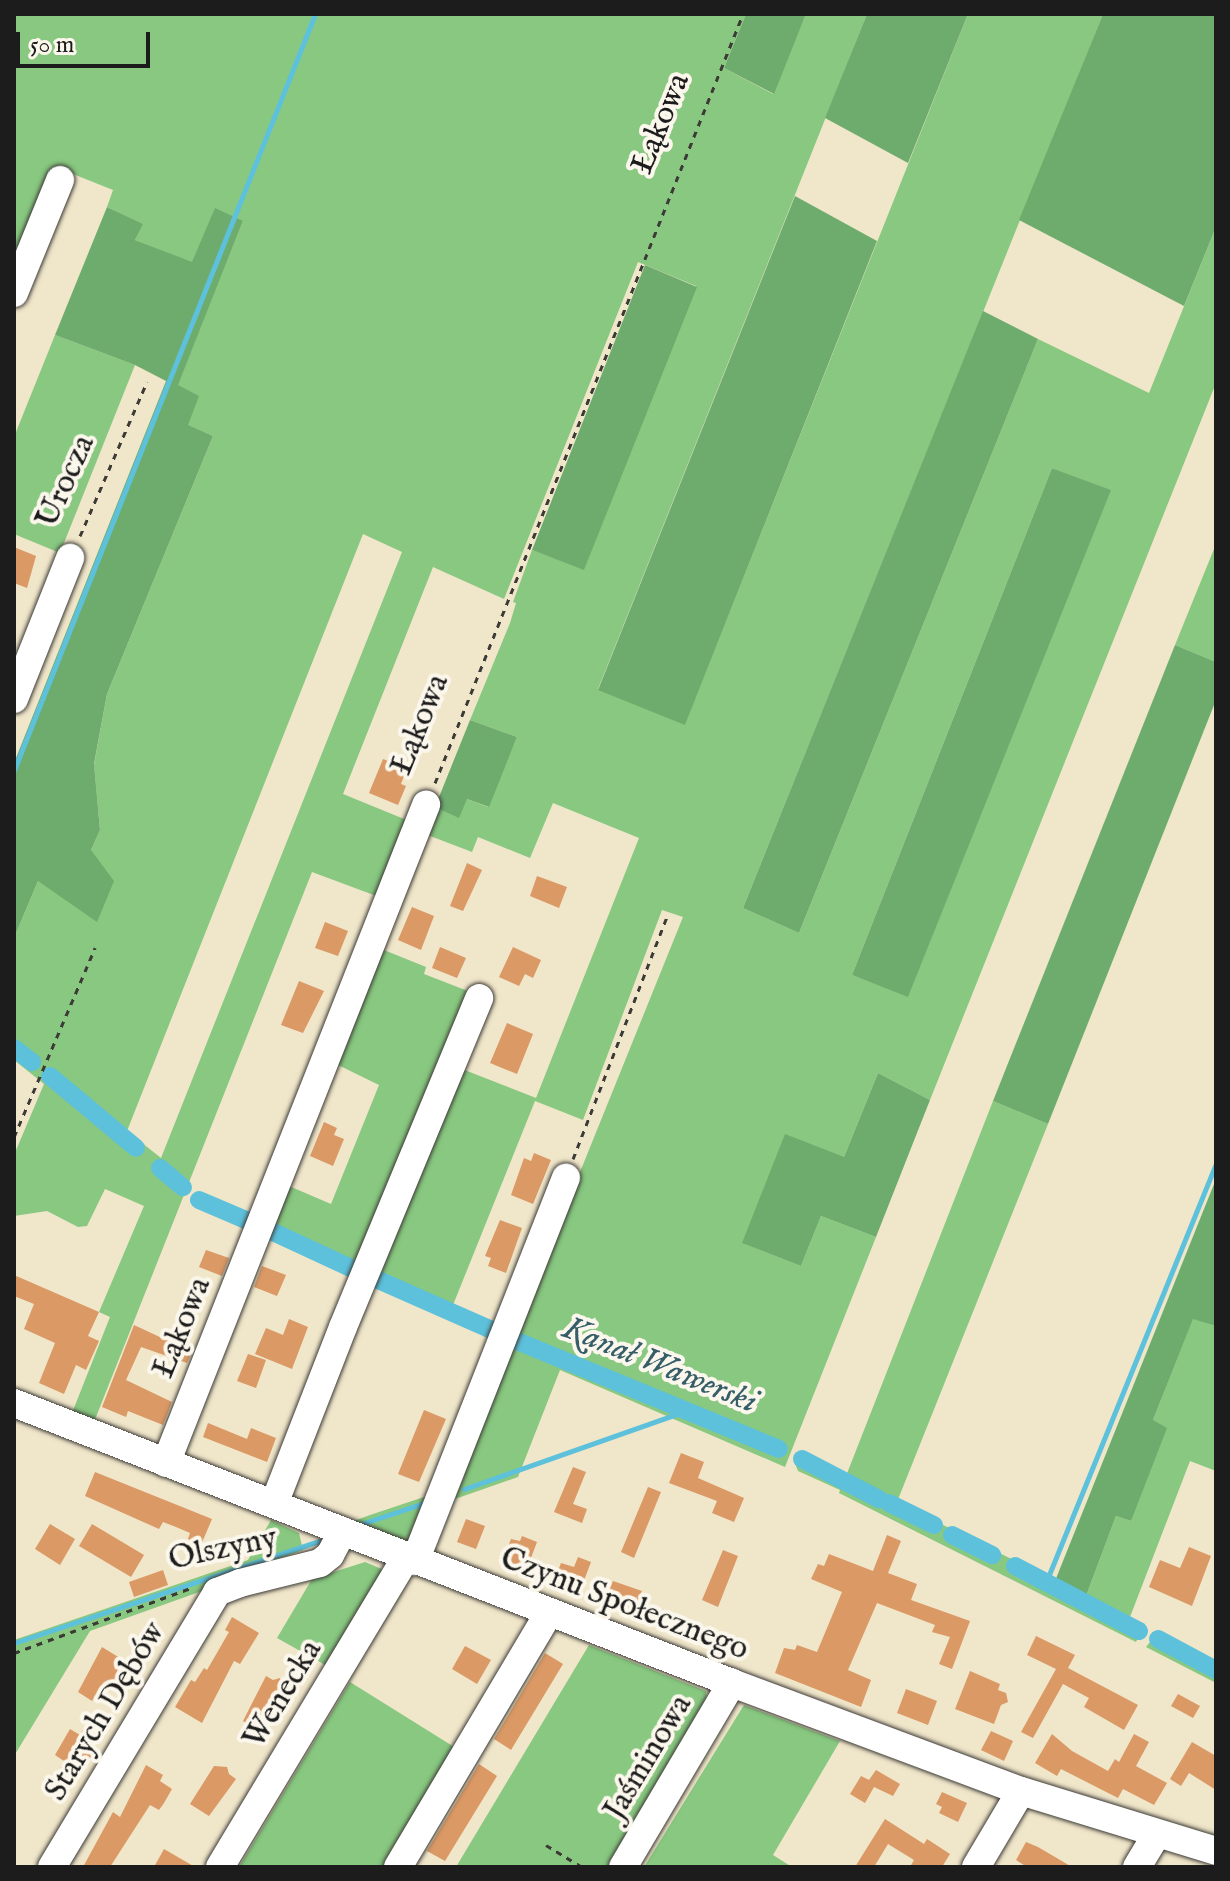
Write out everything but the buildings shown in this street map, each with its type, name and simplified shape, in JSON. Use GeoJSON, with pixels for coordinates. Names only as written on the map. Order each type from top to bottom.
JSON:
{"type":"FeatureCollection","features":[{"type":"Feature","properties":{"kind":"street"},"geometry":{"type":"LineString","coordinates":[[14,293],[60,180]]}},
{"type":"Feature","properties":{"kind":"street","name":"Urocza"},"geometry":{"type":"LineString","coordinates":[[14,699],[70,558]]}},
{"type":"Feature","properties":{"kind":"street","name":"Łąkowa"},"geometry":{"type":"LineString","coordinates":[[166,1463],[426,805]]}},
{"type":"Feature","properties":{"kind":"street"},"geometry":{"type":"LineString","coordinates":[[274,1504],[343,1327],[479,998]]}},
{"type":"Feature","properties":{"kind":"street","name":"Wenecka"},"geometry":{"type":"LineString","coordinates":[[220,1867],[410,1559],[566,1178]]}},
{"type":"Feature","properties":{"kind":"street","name":"Czynu Społecznego"},"geometry":{"type":"LineString","coordinates":[[14,1403],[549,1613],[1021,1791],[1216,1851]]}},
{"type":"Feature","properties":{"kind":"street","name":"Olszyny"},"geometry":{"type":"LineString","coordinates":[[217,1592],[240,1583],[320,1563],[330,1555],[343,1531]]}},
{"type":"Feature","properties":{"kind":"street","name":"Starych Dębów"},"geometry":{"type":"LineString","coordinates":[[52,1867],[217,1592]]}},
{"type":"Feature","properties":{"kind":"street"},"geometry":{"type":"LineString","coordinates":[[398,1867],[549,1613]]}},
{"type":"Feature","properties":{"kind":"street","name":"Jaśminowa"},"geometry":{"type":"LineString","coordinates":[[623,1867],[732,1683]]}},
{"type":"Feature","properties":{"kind":"street"},"geometry":{"type":"LineString","coordinates":[[976,1867],[1021,1791]]}},
{"type":"Feature","properties":{"kind":"street"},"geometry":{"type":"LineString","coordinates":[[1137,1867],[1157,1834]]}},
{"type":"Feature","properties":{"kind":"path","name":"Łąkowa"},"geometry":{"type":"LineString","coordinates":[[426,805],[743,14]]}},
{"type":"Feature","properties":{"kind":"path","name":"Urocza"},"geometry":{"type":"LineString","coordinates":[[70,558],[147,382]]}},
{"type":"Feature","properties":{"kind":"path"},"geometry":{"type":"LineString","coordinates":[[566,1178],[668,914]]}},
{"type":"Feature","properties":{"kind":"path"},"geometry":{"type":"LineString","coordinates":[[14,1137],[95,948]]}},
{"type":"Feature","properties":{"kind":"path","name":"Olszyny"},"geometry":{"type":"LineString","coordinates":[[14,1653],[201,1585],[217,1592]]}},
{"type":"Feature","properties":{"kind":"path"},"geometry":{"type":"LineString","coordinates":[[546,1845],[582,1867]]}},
{"type":"Feature","properties":{"kind":"green space"},"geometry":{"type":"Polygon","coordinates":[[[14,14],[746,14],[724,68],[773,94],[806,14],[867,14],[598,689],[685,724],[968,14],[1103,14],[743,908],[799,933],[1038,339],[1149,393],[1216,227],[1216,383],[930,1100],[878,1073],[844,1157],[743,1243],[801,1266],[821,1216],[876,1237],[785,1467],[560,1370],[518,1477],[455,1499],[576,1182],[683,917],[662,910],[583,1120],[535,1101],[453,1305],[500,1325],[495,1338],[376,1286],[462,1069],[536,1098],[639,838],[553,803],[530,858],[478,837],[472,852],[425,834],[435,807],[467,799],[488,807],[517,737],[470,720],[510,623],[516,603],[513,602],[532,550],[584,569],[696,286],[638,262],[504,599],[433,567],[343,794],[409,821],[379,897],[312,872],[94,1422],[72,1413],[110,1317],[99,1312],[144,1206],[105,1189],[87,1226],[78,1227],[47,1211],[14,1216],[14,1155],[44,1084],[14,1060],[14,938],[38,881],[91,850],[100,830],[94,765],[107,694],[213,436],[187,425],[177,386],[243,221],[192,263],[135,240],[142,224],[107,207],[113,190],[58,168],[14,275],[14,14]],[[1052,468],[852,975],[908,996],[1110,490],[1052,468]],[[363,534],[127,1131],[161,1158],[402,552],[363,534]]]}},
{"type":"Feature","properties":{"kind":"green space"},"geometry":{"type":"Polygon","coordinates":[[[746,14],[806,14],[774,94],[724,68],[746,14]]]}},
{"type":"Feature","properties":{"kind":"green space"},"geometry":{"type":"Polygon","coordinates":[[[867,14],[968,14],[908,163],[825,118],[867,14]]]}},
{"type":"Feature","properties":{"kind":"green space"},"geometry":{"type":"Polygon","coordinates":[[[1103,14],[1216,14],[1216,227],[1184,306],[1019,220],[1103,14]]]}},
{"type":"Feature","properties":{"kind":"green space"},"geometry":{"type":"Polygon","coordinates":[[[795,196],[877,241],[685,725],[598,690],[795,196]]]}},
{"type":"Feature","properties":{"kind":"green space"},"geometry":{"type":"Polygon","coordinates":[[[107,207],[143,224],[135,240],[192,262],[215,208],[243,221],[178,385],[199,396],[188,425],[213,436],[107,694],[94,764],[100,830],[91,850],[114,881],[97,922],[38,881],[14,938],[14,763],[166,381],[135,365],[55,335],[107,207]]]}},
{"type":"Feature","properties":{"kind":"green space"},"geometry":{"type":"Polygon","coordinates":[[[645,265],[697,287],[584,570],[532,550],[645,265]]]}},
{"type":"Feature","properties":{"kind":"green space"},"geometry":{"type":"Polygon","coordinates":[[[983,311],[1038,339],[799,933],[743,908],[983,311]]]}},
{"type":"Feature","properties":{"kind":"green space"},"geometry":{"type":"Polygon","coordinates":[[[55,335],[135,365],[60,553],[14,534],[14,437],[55,335]]]}},
{"type":"Feature","properties":{"kind":"green space"},"geometry":{"type":"Polygon","coordinates":[[[1052,468],[1111,490],[908,997],[852,975],[1052,468]]]}},
{"type":"Feature","properties":{"kind":"green space"},"geometry":{"type":"Polygon","coordinates":[[[1216,544],[1216,662],[1175,645],[1216,544]]]}},
{"type":"Feature","properties":{"kind":"green space"},"geometry":{"type":"Polygon","coordinates":[[[1175,645],[1216,662],[1216,700],[1048,1124],[993,1101],[1175,645]]]}},
{"type":"Feature","properties":{"kind":"green space"},"geometry":{"type":"Polygon","coordinates":[[[470,720],[517,737],[489,807],[467,799],[459,818],[435,807],[470,720]]]}},
{"type":"Feature","properties":{"kind":"green space"},"geometry":{"type":"Polygon","coordinates":[[[379,948],[426,967],[424,974],[473,993],[360,1278],[263,1234],[282,1183],[331,1204],[379,1085],[334,1063],[379,948]]]}},
{"type":"Feature","properties":{"kind":"green space"},"geometry":{"type":"Polygon","coordinates":[[[878,1073],[930,1100],[876,1237],[821,1216],[801,1266],[742,1243],[785,1134],[844,1157],[878,1073]]]}},
{"type":"Feature","properties":{"kind":"green space"},"geometry":{"type":"Polygon","coordinates":[[[993,1101],[1048,1124],[897,1502],[1086,1596],[1116,1516],[1131,1521],[1153,1420],[1193,1318],[1216,1326],[1216,1471],[1190,1461],[1130,1617],[1145,1624],[1136,1642],[839,1493],[840,1490],[798,1471],[796,1466],[803,1457],[846,1476],[993,1101]]]}},
{"type":"Feature","properties":{"kind":"green space"},"geometry":{"type":"Polygon","coordinates":[[[1216,1179],[1216,1326],[1193,1319],[1153,1420],[1167,1428],[1131,1521],[1116,1516],[1086,1596],[1055,1581],[1216,1179]]]}},
{"type":"Feature","properties":{"kind":"green space"},"geometry":{"type":"Polygon","coordinates":[[[433,1494],[413,1544],[354,1521],[370,1515],[433,1494]]]}},
{"type":"Feature","properties":{"kind":"green space"},"geometry":{"type":"Polygon","coordinates":[[[271,1520],[299,1533],[303,1550],[213,1582],[202,1591],[90,1631],[14,1756],[14,1640],[248,1560],[271,1520]]]}},
{"type":"Feature","properties":{"kind":"green space"},"geometry":{"type":"Polygon","coordinates":[[[365,1562],[384,1570],[327,1666],[277,1638],[312,1579],[365,1562]]]}},
{"type":"Feature","properties":{"kind":"green space"},"geometry":{"type":"Polygon","coordinates":[[[1155,1636],[1216,1666],[1216,1683],[1146,1647],[1155,1636]]]}},
{"type":"Feature","properties":{"kind":"green space"},"geometry":{"type":"Polygon","coordinates":[[[589,1645],[706,1691],[707,1703],[608,1867],[456,1867],[589,1645]]]}},
{"type":"Feature","properties":{"kind":"green space"},"geometry":{"type":"Polygon","coordinates":[[[350,1682],[459,1750],[390,1867],[239,1867],[350,1682]]]}},
{"type":"Feature","properties":{"kind":"green space"},"geometry":{"type":"Polygon","coordinates":[[[744,1705],[840,1741],[773,1855],[792,1867],[644,1867],[744,1705]]]}},
{"type":"Feature","properties":{"kind":"waterway"},"geometry":{"type":"LineString","coordinates":[[14,770],[315,14]]}},
{"type":"Feature","properties":{"kind":"waterway","name":"Kanał Wawerski"},"geometry":{"type":"LineString","coordinates":[[14,1048],[32,1062]]}},
{"type":"Feature","properties":{"kind":"waterway","name":"Kanał Wawerski"},"geometry":{"type":"LineString","coordinates":[[50,1076],[136,1148]]}},
{"type":"Feature","properties":{"kind":"waterway"},"geometry":{"type":"LineString","coordinates":[[1046,1582],[1216,1164]]}},
{"type":"Feature","properties":{"kind":"waterway","name":"Kanał Wawerski"},"geometry":{"type":"LineString","coordinates":[[160,1168],[183,1187]]}},
{"type":"Feature","properties":{"kind":"waterway","name":"Kanał Wawerski"},"geometry":{"type":"LineString","coordinates":[[199,1200],[253,1223]]}},
{"type":"Feature","properties":{"kind":"waterway","name":"Kanał Wawerski"},"geometry":{"type":"LineString","coordinates":[[271,1231],[357,1271]]}},
{"type":"Feature","properties":{"kind":"waterway","name":"Kanał Wawerski"},"geometry":{"type":"LineString","coordinates":[[376,1279],[494,1331]]}},
{"type":"Feature","properties":{"kind":"waterway","name":"Kanał Wawerski"},"geometry":{"type":"LineString","coordinates":[[517,1341],[779,1449]]}},
{"type":"Feature","properties":{"kind":"waterway"},"geometry":{"type":"LineString","coordinates":[[464,1489],[686,1411]]}},
{"type":"Feature","properties":{"kind":"waterway","name":"Kanał Wawerski"},"geometry":{"type":"LineString","coordinates":[[802,1459],[879,1499]]}},
{"type":"Feature","properties":{"kind":"waterway"},"geometry":{"type":"LineString","coordinates":[[364,1523],[424,1503]]}},
{"type":"Feature","properties":{"kind":"waterway","name":"Kanał Wawerski"},"geometry":{"type":"LineString","coordinates":[[889,1503],[934,1525]]}},
{"type":"Feature","properties":{"kind":"waterway","name":"Kanał Wawerski"},"geometry":{"type":"LineString","coordinates":[[952,1535],[992,1555]]}},
{"type":"Feature","properties":{"kind":"waterway"},"geometry":{"type":"LineString","coordinates":[[14,1643],[318,1541]]}},
{"type":"Feature","properties":{"kind":"waterway","name":"Kanał Wawerski"},"geometry":{"type":"LineString","coordinates":[[1015,1566],[1139,1631]]}},
{"type":"Feature","properties":{"kind":"waterway","name":"Kanał Wawerski"},"geometry":{"type":"LineString","coordinates":[[1158,1639],[1216,1670]]}}]}
